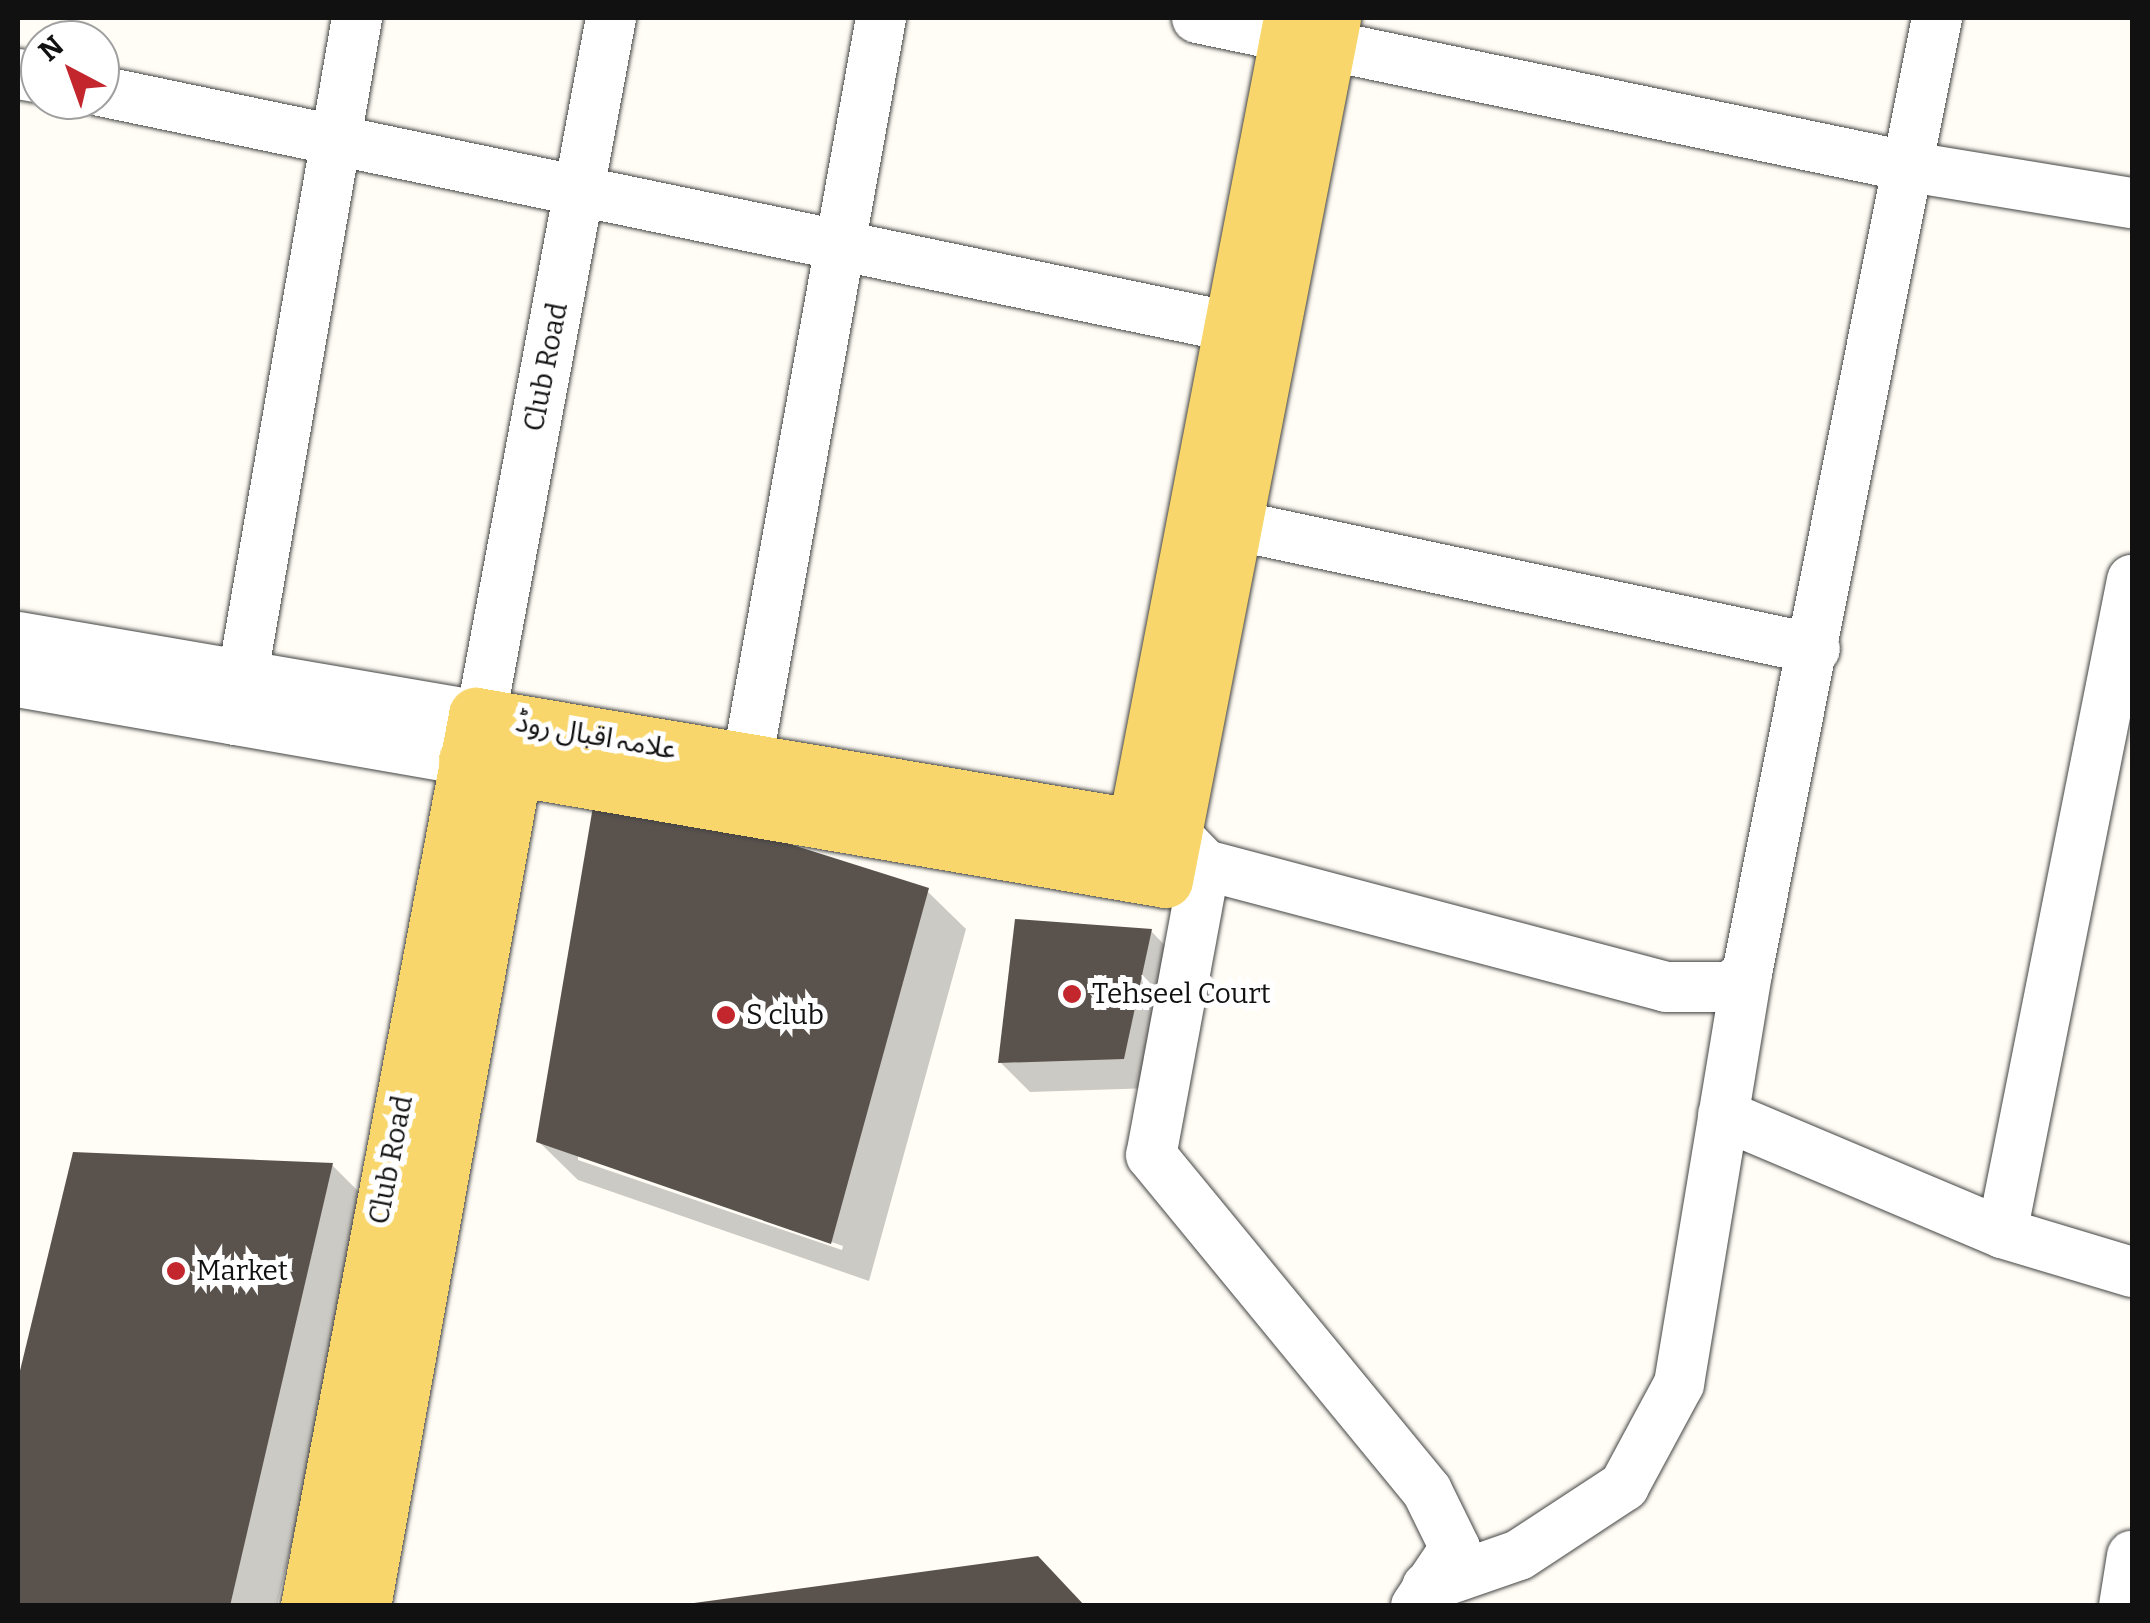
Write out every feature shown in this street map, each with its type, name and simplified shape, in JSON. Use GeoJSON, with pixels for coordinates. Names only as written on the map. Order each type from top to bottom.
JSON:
{"type":"FeatureCollection","features":[{"type":"Feature","properties":{"kind":"main road"},"geometry":{"type":"LineString","coordinates":[[1161,857],[1251,331],[1310,28]]}},
{"type":"Feature","properties":{"kind":"main road"},"geometry":{"type":"LineString","coordinates":[[1161,857],[1234,525],[1251,331]]}},
{"type":"Feature","properties":{"kind":"main road","name":"علامہ اقبال روڈ"},"geometry":{"type":"LineString","coordinates":[[492,737],[747,762],[1161,857]]}},
{"type":"Feature","properties":{"kind":"main road","name":"علامہ اقبال روڈ"},"geometry":{"type":"LineString","coordinates":[[492,737],[1161,857]]}},
{"type":"Feature","properties":{"kind":"main road","name":"Club Road"},"geometry":{"type":"LineString","coordinates":[[308,1606],[492,737]]}},
{"type":"Feature","properties":{"kind":"main road","name":"Club Road"},"geometry":{"type":"LineString","coordinates":[[363,1606],[492,737]]}},
{"type":"Feature","properties":{"kind":"street"},"geometry":{"type":"LineString","coordinates":[[240,698],[357,18]]}},
{"type":"Feature","properties":{"kind":"street","name":"Club Road"},"geometry":{"type":"LineString","coordinates":[[492,737],[579,191],[611,18]]}},
{"type":"Feature","properties":{"kind":"street"},"geometry":{"type":"LineString","coordinates":[[747,762],[881,18]]}},
{"type":"Feature","properties":{"kind":"street"},"geometry":{"type":"LineString","coordinates":[[1197,18],[1310,28],[1910,166],[2132,204]]}},
{"type":"Feature","properties":{"kind":"street"},"geometry":{"type":"LineString","coordinates":[[1422,1596],[1520,1555],[1624,1486],[1679,1384],[1747,972],[1815,649],[1936,18]]}},
{"type":"Feature","properties":{"kind":"street"},"geometry":{"type":"LineString","coordinates":[[120,95],[1251,331]]}},
{"type":"Feature","properties":{"kind":"street"},"geometry":{"type":"LineString","coordinates":[[1234,525],[1815,649]]}},
{"type":"Feature","properties":{"kind":"street"},"geometry":{"type":"LineString","coordinates":[[2002,1233],[2132,580]]}},
{"type":"Feature","properties":{"kind":"street","name":"علامہ اقبال روڈ"},"geometry":{"type":"LineString","coordinates":[[18,637],[240,698]]}},
{"type":"Feature","properties":{"kind":"street","name":"علامہ اقبال روڈ"},"geometry":{"type":"LineString","coordinates":[[18,682],[240,698],[492,737]]}},
{"type":"Feature","properties":{"kind":"street"},"geometry":{"type":"LineString","coordinates":[[1422,1596],[1454,1548],[1427,1491],[1151,1155],[1161,857],[1666,987],[1730,988],[1747,972]]}},
{"type":"Feature","properties":{"kind":"street"},"geometry":{"type":"LineString","coordinates":[[1723,1115],[2002,1233],[2132,1272]]}},
{"type":"Feature","properties":{"kind":"street"},"geometry":{"type":"LineString","coordinates":[[2124,1606],[2132,1556]]}},
{"type":"Feature","properties":{"kind":"building","name":"S club"},"geometry":{"type":"Polygon","coordinates":[[[597,783],[929,888],[831,1244],[536,1142],[597,783]]]}},
{"type":"Feature","properties":{"kind":"building","name":"Tehseel Court"},"geometry":{"type":"Polygon","coordinates":[[[1015,919],[1152,929],[1124,1059],[998,1063],[1015,919]]]}},
{"type":"Feature","properties":{"kind":"building","name":"Market"},"geometry":{"type":"Polygon","coordinates":[[[73,1152],[333,1163],[230,1606],[18,1606],[18,1379],[73,1152]]]}},
{"type":"Feature","properties":{"kind":"building"},"geometry":{"type":"Polygon","coordinates":[[[1038,1556],[1085,1606],[694,1606],[694,1603],[1038,1556]]]}},
{"type":"Feature","properties":{"kind":"place","name":"Tehseel Court"},"geometry":{"type":"Point","coordinates":[1072,994]}},
{"type":"Feature","properties":{"kind":"place","name":"S club"},"geometry":{"type":"Point","coordinates":[726,1015]}},
{"type":"Feature","properties":{"kind":"place","name":"Market"},"geometry":{"type":"Point","coordinates":[176,1271]}}]}
